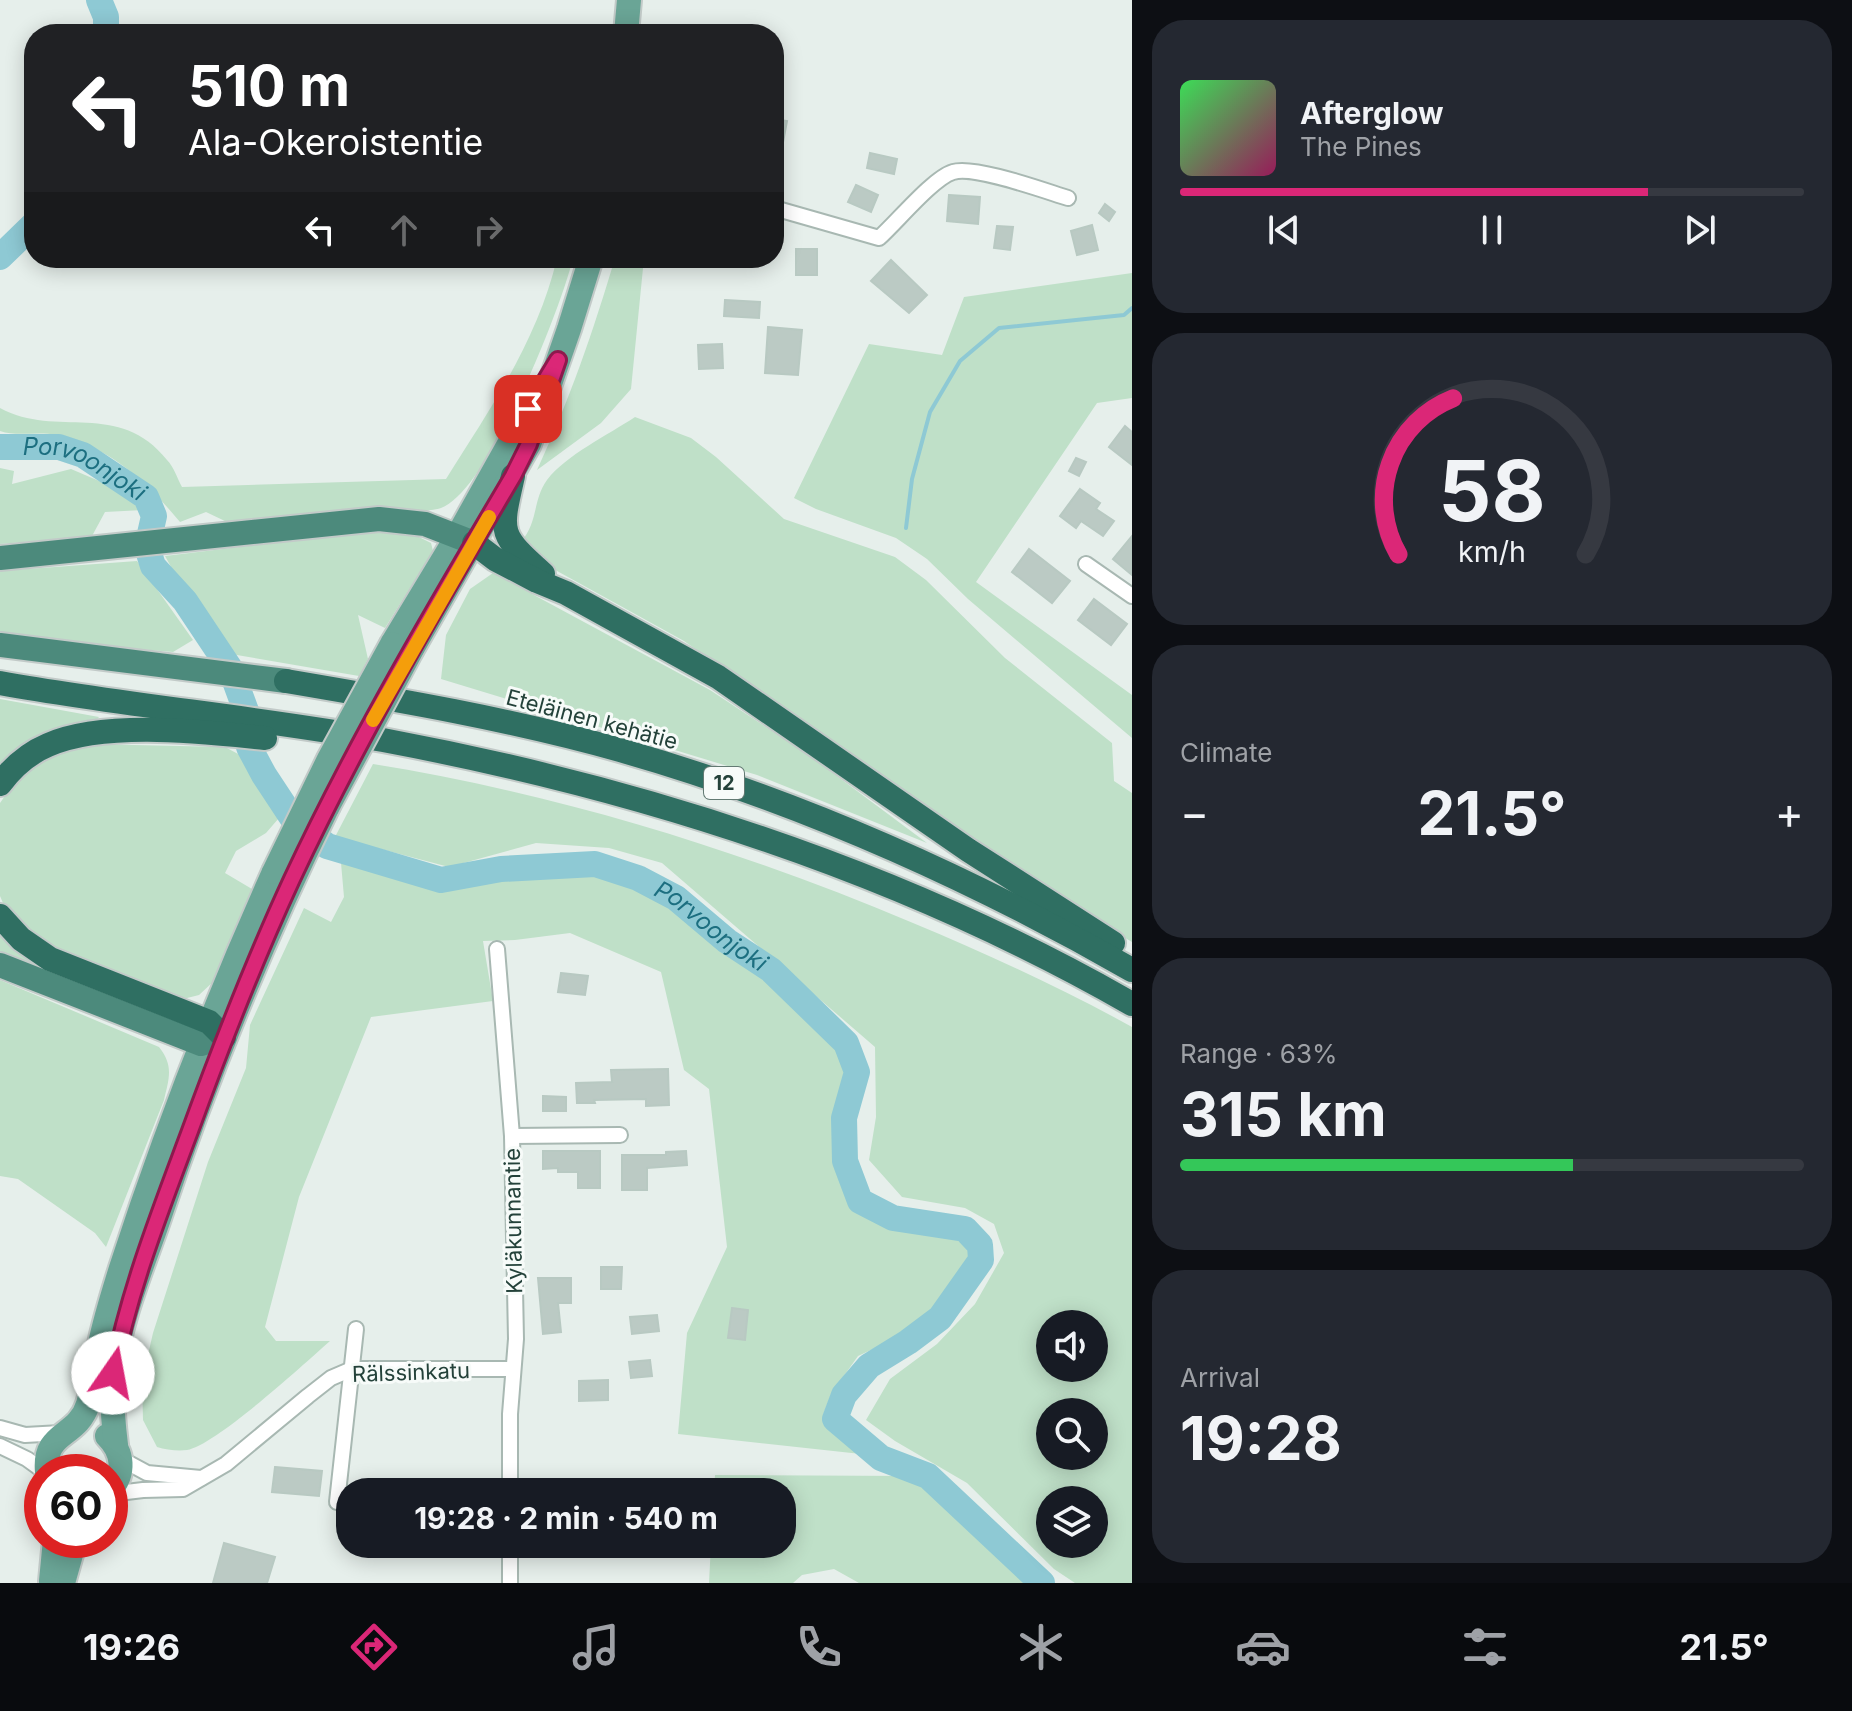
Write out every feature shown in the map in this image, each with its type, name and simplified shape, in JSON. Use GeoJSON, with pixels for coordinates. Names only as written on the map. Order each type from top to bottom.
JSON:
{"type":"FeatureCollection","features":[{"type":"Feature","properties":{"kind":"highway"},"geometry":{"type":"LineString","coordinates":[[513,476],[503,520],[507,537],[514,547],[566,593]]}},
{"type":"Feature","properties":{"kind":"highway"},"geometry":{"type":"LineString","coordinates":[[0,558],[379,519],[425,524],[466,539],[489,555],[566,593],[718,677],[968,850],[1132,956]]}},
{"type":"Feature","properties":{"kind":"highway","name":"Eteläinen kehätie"},"geometry":{"type":"LineString","coordinates":[[0,645],[187,667],[417,703],[621,750],[749,791],[918,860],[1132,970]]}},
{"type":"Feature","properties":{"kind":"highway","name":"12"},"geometry":{"type":"LineString","coordinates":[[0,683],[203,723],[302,734],[505,765],[680,811],[783,844],[902,891],[1017,944],[1132,1004]]}},
{"type":"Feature","properties":{"kind":"highway"},"geometry":{"type":"LineString","coordinates":[[0,784],[27,757],[48,744],[79,736],[203,723]]}},
{"type":"Feature","properties":{"kind":"highway"},"geometry":{"type":"LineString","coordinates":[[0,916],[21,939],[50,959],[211,1034]]}},
{"type":"Feature","properties":{"kind":"highway"},"geometry":{"type":"LineString","coordinates":[[0,965],[211,1034]]}},
{"type":"Feature","properties":{"kind":"main road"},"geometry":{"type":"LineString","coordinates":[[627,24],[629,0]]}},
{"type":"Feature","properties":{"kind":"main road"},"geometry":{"type":"LineString","coordinates":[[466,539],[513,476],[529,444],[588,268]]}},
{"type":"Feature","properties":{"kind":"main road"},"geometry":{"type":"LineString","coordinates":[[48,1454],[55,1440],[70,1430],[88,1403],[103,1327],[121,1269],[211,1034],[283,876],[329,759],[402,647],[466,539],[558,360]]}},
{"type":"Feature","properties":{"kind":"main road"},"geometry":{"type":"LineString","coordinates":[[118,1452],[112,1410],[113,1373],[119,1342],[170,1184],[211,1034]]}},
{"type":"Feature","properties":{"kind":"main road"},"geometry":{"type":"LineString","coordinates":[[70,1430],[94,1428],[103,1432],[118,1452]]}},
{"type":"Feature","properties":{"kind":"main road"},"geometry":{"type":"LineString","coordinates":[[51,1583],[53,1558]]}},
{"type":"Feature","properties":{"kind":"main road"},"geometry":{"type":"LineString","coordinates":[[63,1583],[70,1558]]}},
{"type":"Feature","properties":{"kind":"street"},"geometry":{"type":"LineString","coordinates":[[784,211],[879,238],[939,180],[955,171],[1011,180],[1068,198]]}},
{"type":"Feature","properties":{"kind":"street"},"geometry":{"type":"LineString","coordinates":[[1086,564],[1132,596]]}},
{"type":"Feature","properties":{"kind":"street","name":"Kyläkunnantie"},"geometry":{"type":"LineString","coordinates":[[497,949],[512,1136],[516,1339],[512,1369],[510,1478]]}},
{"type":"Feature","properties":{"kind":"street"},"geometry":{"type":"LineString","coordinates":[[512,1136],[620,1135]]}},
{"type":"Feature","properties":{"kind":"street"},"geometry":{"type":"LineString","coordinates":[[340,1478],[356,1329]]}},
{"type":"Feature","properties":{"kind":"street","name":"Rälssinkatu"},"geometry":{"type":"LineString","coordinates":[[128,1491],[183,1489],[213,1473],[331,1378],[352,1369],[512,1369]]}},
{"type":"Feature","properties":{"kind":"street"},"geometry":{"type":"LineString","coordinates":[[0,1428],[25,1435],[70,1430]]}},
{"type":"Feature","properties":{"kind":"street"},"geometry":{"type":"LineString","coordinates":[[0,1446],[24,1458]]}},
{"type":"Feature","properties":{"kind":"street"},"geometry":{"type":"LineString","coordinates":[[118,1452],[147,1473],[201,1478]]}},
{"type":"Feature","properties":{"kind":"street"},"geometry":{"type":"LineString","coordinates":[[510,1558],[510,1583]]}},
{"type":"Feature","properties":{"kind":"green space"},"geometry":{"type":"Polygon","coordinates":[[[554,268],[570,268],[539,355],[501,434],[480,469],[460,494],[441,508],[351,511],[227,522],[206,512],[180,522],[140,479],[93,448],[56,435],[0,431],[0,408],[43,421],[108,425],[129,430],[167,460],[182,487],[446,479],[511,373],[549,288],[554,268]]]}},
{"type":"Feature","properties":{"kind":"green space"},"geometry":{"type":"Polygon","coordinates":[[[612,268],[643,268],[631,389],[601,423],[537,470],[560,417],[612,268]]]}},
{"type":"Feature","properties":{"kind":"green space"},"geometry":{"type":"Polygon","coordinates":[[[1132,273],[1132,398],[1097,403],[976,582],[1132,695],[1132,738],[968,599],[927,559],[896,538],[794,498],[869,344],[942,355],[964,297],[1132,273]]]}},
{"type":"Feature","properties":{"kind":"green space"},"geometry":{"type":"Polygon","coordinates":[[[635,417],[691,438],[784,519],[895,557],[926,580],[1005,658],[1112,743],[1114,781],[1132,793],[1132,942],[1006,867],[684,641],[548,566],[520,543],[530,527],[542,488],[555,471],[635,417]]]}},
{"type":"Feature","properties":{"kind":"green space"},"geometry":{"type":"Polygon","coordinates":[[[0,468],[14,471],[12,484],[71,469],[132,495],[143,510],[105,512],[92,536],[0,544],[0,468]]]}},
{"type":"Feature","properties":{"kind":"green space"},"geometry":{"type":"Polygon","coordinates":[[[372,531],[413,534],[431,543],[433,551],[385,628],[358,615],[368,659],[359,676],[231,654],[203,606],[175,574],[165,556],[372,531]]]}},
{"type":"Feature","properties":{"kind":"green space"},"geometry":{"type":"Polygon","coordinates":[[[137,561],[193,640],[173,652],[0,637],[0,571],[137,561]]]}},
{"type":"Feature","properties":{"kind":"green space"},"geometry":{"type":"Polygon","coordinates":[[[493,573],[710,690],[814,759],[927,843],[757,775],[441,679],[446,635],[470,589],[493,573]]]}},
{"type":"Feature","properties":{"kind":"green space"},"geometry":{"type":"Polygon","coordinates":[[[0,699],[99,717],[94,723],[0,770],[0,699]]]}},
{"type":"Feature","properties":{"kind":"green space"},"geometry":{"type":"Polygon","coordinates":[[[89,744],[225,747],[240,755],[279,818],[266,833],[236,851],[225,873],[252,889],[213,982],[199,995],[187,998],[163,995],[54,951],[6,910],[0,896],[0,803],[22,772],[53,751],[89,744]]]}},
{"type":"Feature","properties":{"kind":"green space"},"geometry":{"type":"Polygon","coordinates":[[[373,764],[443,776],[580,808],[648,827],[782,872],[848,896],[996,959],[1132,1027],[1132,1583],[1075,1583],[1043,1558],[1108,1558],[1108,1486],[1036,1486],[1036,1551],[967,1483],[895,1441],[866,1420],[890,1379],[937,1344],[975,1304],[1004,1253],[994,1224],[965,1208],[902,1197],[869,1160],[876,1117],[875,1047],[662,863],[609,848],[536,843],[449,867],[335,837],[373,764]]]}},
{"type":"Feature","properties":{"kind":"green space"},"geometry":{"type":"Polygon","coordinates":[[[341,863],[441,887],[505,878],[601,874],[642,890],[672,907],[722,947],[766,976],[838,1048],[845,1075],[836,1117],[838,1160],[851,1203],[893,1227],[963,1237],[969,1257],[929,1314],[905,1334],[858,1356],[831,1394],[823,1415],[832,1428],[870,1455],[678,1434],[687,1333],[727,1247],[709,1089],[684,1070],[661,972],[570,933],[483,941],[493,1001],[371,1017],[299,1197],[265,1327],[276,1341],[330,1341],[218,1434],[187,1450],[157,1447],[143,1420],[142,1381],[153,1333],[208,1162],[246,1068],[250,1025],[304,908],[331,922],[344,897],[341,863]]]}},
{"type":"Feature","properties":{"kind":"green space"},"geometry":{"type":"Polygon","coordinates":[[[0,931],[155,1011],[0,955],[0,931]]]}},
{"type":"Feature","properties":{"kind":"green space"},"geometry":{"type":"Polygon","coordinates":[[[0,980],[159,1047],[167,1060],[169,1079],[164,1100],[106,1247],[95,1233],[18,1179],[0,1176],[0,980]]]}},
{"type":"Feature","properties":{"kind":"green space"},"geometry":{"type":"Polygon","coordinates":[[[715,1475],[910,1476],[1025,1583],[859,1583],[834,1569],[802,1575],[793,1583],[709,1583],[710,1558],[796,1558],[796,1478],[715,1478],[715,1475]]]}},
{"type":"Feature","properties":{"kind":"building"},"geometry":{"type":"Polygon","coordinates":[[[870,153],[897,159],[894,174],[867,168],[870,153]]]}},
{"type":"Feature","properties":{"kind":"building"},"geometry":{"type":"Polygon","coordinates":[[[856,185],[878,195],[871,212],[848,202],[856,185]]]}},
{"type":"Feature","properties":{"kind":"building"},"geometry":{"type":"Polygon","coordinates":[[[949,195],[980,197],[978,224],[947,221],[949,195]]]}},
{"type":"Feature","properties":{"kind":"building"},"geometry":{"type":"Polygon","coordinates":[[[1105,204],[1115,212],[1109,221],[1099,213],[1105,204]]]}},
{"type":"Feature","properties":{"kind":"building"},"geometry":{"type":"Polygon","coordinates":[[[1092,225],[1098,250],[1077,255],[1071,231],[1092,225]]]}},
{"type":"Feature","properties":{"kind":"building"},"geometry":{"type":"Polygon","coordinates":[[[997,226],[1013,227],[1010,250],[994,248],[997,226]]]}},
{"type":"Feature","properties":{"kind":"building"},"geometry":{"type":"Polygon","coordinates":[[[796,249],[817,249],[817,275],[796,275],[796,249]]]}},
{"type":"Feature","properties":{"kind":"building"},"geometry":{"type":"Polygon","coordinates":[[[891,260],[927,295],[909,313],[871,281],[891,260]]]}},
{"type":"Feature","properties":{"kind":"building"},"geometry":{"type":"Polygon","coordinates":[[[725,300],[760,302],[759,318],[724,316],[725,300]]]}},
{"type":"Feature","properties":{"kind":"building"},"geometry":{"type":"Polygon","coordinates":[[[768,327],[802,330],[798,375],[765,373],[768,327]]]}},
{"type":"Feature","properties":{"kind":"building"},"geometry":{"type":"Polygon","coordinates":[[[722,344],[723,368],[699,369],[698,345],[722,344]]]}},
{"type":"Feature","properties":{"kind":"building"},"geometry":{"type":"Polygon","coordinates":[[[1125,426],[1132,432],[1132,465],[1109,447],[1125,426]]]}},
{"type":"Feature","properties":{"kind":"building"},"geometry":{"type":"Polygon","coordinates":[[[1076,458],[1086,462],[1079,476],[1069,471],[1076,458]]]}},
{"type":"Feature","properties":{"kind":"building"},"geometry":{"type":"Polygon","coordinates":[[[1080,489],[1100,503],[1096,509],[1114,521],[1103,536],[1081,521],[1076,528],[1060,516],[1080,489]]]}},
{"type":"Feature","properties":{"kind":"building"},"geometry":{"type":"Polygon","coordinates":[[[1132,536],[1132,575],[1113,559],[1132,536]]]}},
{"type":"Feature","properties":{"kind":"building"},"geometry":{"type":"Polygon","coordinates":[[[1029,549],[1070,581],[1052,603],[1012,572],[1029,549]]]}},
{"type":"Feature","properties":{"kind":"building"},"geometry":{"type":"Polygon","coordinates":[[[1094,599],[1127,624],[1111,645],[1078,620],[1094,599]]]}},
{"type":"Feature","properties":{"kind":"building"},"geometry":{"type":"Polygon","coordinates":[[[561,973],[588,976],[585,995],[558,992],[561,973]]]}},
{"type":"Feature","properties":{"kind":"building"},"geometry":{"type":"Polygon","coordinates":[[[668,1069],[669,1105],[646,1106],[646,1099],[577,1103],[576,1083],[612,1082],[611,1070],[668,1069]]]}},
{"type":"Feature","properties":{"kind":"building"},"geometry":{"type":"Polygon","coordinates":[[[543,1096],[566,1097],[566,1111],[543,1111],[543,1096]]]}},
{"type":"Feature","properties":{"kind":"building"},"geometry":{"type":"Polygon","coordinates":[[[543,1151],[600,1151],[600,1188],[578,1188],[578,1172],[543,1169],[543,1151]]]}},
{"type":"Feature","properties":{"kind":"building"},"geometry":{"type":"Polygon","coordinates":[[[686,1151],[687,1165],[647,1168],[647,1190],[622,1190],[622,1155],[666,1155],[666,1152],[686,1151]]]}},
{"type":"Feature","properties":{"kind":"building"},"geometry":{"type":"Polygon","coordinates":[[[601,1267],[622,1267],[621,1289],[601,1289],[601,1267]]]}},
{"type":"Feature","properties":{"kind":"building"},"geometry":{"type":"Polygon","coordinates":[[[538,1278],[571,1278],[571,1303],[558,1303],[561,1332],[543,1334],[538,1278]]]}},
{"type":"Feature","properties":{"kind":"building"},"geometry":{"type":"Polygon","coordinates":[[[732,1308],[748,1310],[745,1340],[728,1338],[732,1308]]]}},
{"type":"Feature","properties":{"kind":"building"},"geometry":{"type":"Polygon","coordinates":[[[657,1315],[659,1331],[632,1334],[630,1317],[657,1315]]]}},
{"type":"Feature","properties":{"kind":"building"},"geometry":{"type":"Polygon","coordinates":[[[650,1360],[652,1376],[631,1378],[629,1362],[650,1360]]]}},
{"type":"Feature","properties":{"kind":"building"},"geometry":{"type":"Polygon","coordinates":[[[608,1380],[608,1400],[579,1401],[579,1381],[608,1380]]]}},
{"type":"Feature","properties":{"kind":"building"},"geometry":{"type":"Polygon","coordinates":[[[275,1467],[322,1471],[319,1496],[272,1492],[275,1467]]]}},
{"type":"Feature","properties":{"kind":"building"},"geometry":{"type":"Polygon","coordinates":[[[224,1543],[275,1557],[267,1583],[213,1583],[224,1543]]]}},
{"type":"Feature","properties":{"kind":"waterway","name":"Porvoonjoki"},"geometry":{"type":"LineString","coordinates":[[99,0],[106,24]]}},
{"type":"Feature","properties":{"kind":"waterway","name":"Porvoonjoki"},"geometry":{"type":"LineString","coordinates":[[0,257],[24,234]]}},
{"type":"Feature","properties":{"kind":"waterway"},"geometry":{"type":"LineString","coordinates":[[906,528],[912,479],[930,412],[960,361],[999,328],[1124,315],[1132,308]]}},
{"type":"Feature","properties":{"kind":"waterway","name":"Porvoonjoki"},"geometry":{"type":"LineString","coordinates":[[0,447],[59,447],[83,455],[146,497],[154,516],[147,547],[153,566],[185,601],[231,670],[250,722],[249,747],[264,775],[293,819],[327,846],[441,880],[501,869],[595,864],[638,878],[676,898],[727,941],[771,970],[846,1043],[857,1072],[844,1118],[845,1161],[860,1201],[893,1218],[965,1229],[980,1245],[981,1260],[940,1318],[869,1366],[844,1395],[835,1419],[881,1458],[928,1476],[1042,1583]]}},
{"type":"Feature","properties":{"kind":"slow traffic"},"geometry":{"type":"LineString","coordinates":[[373,720],[489,517]]}},
{"type":"Feature","properties":{"kind":"route"},"geometry":{"type":"LineString","coordinates":[[113,1373],[119,1342],[170,1184],[224,1037],[292,880],[386,696],[513,476],[529,444],[558,360],[528,409]]}}]}
